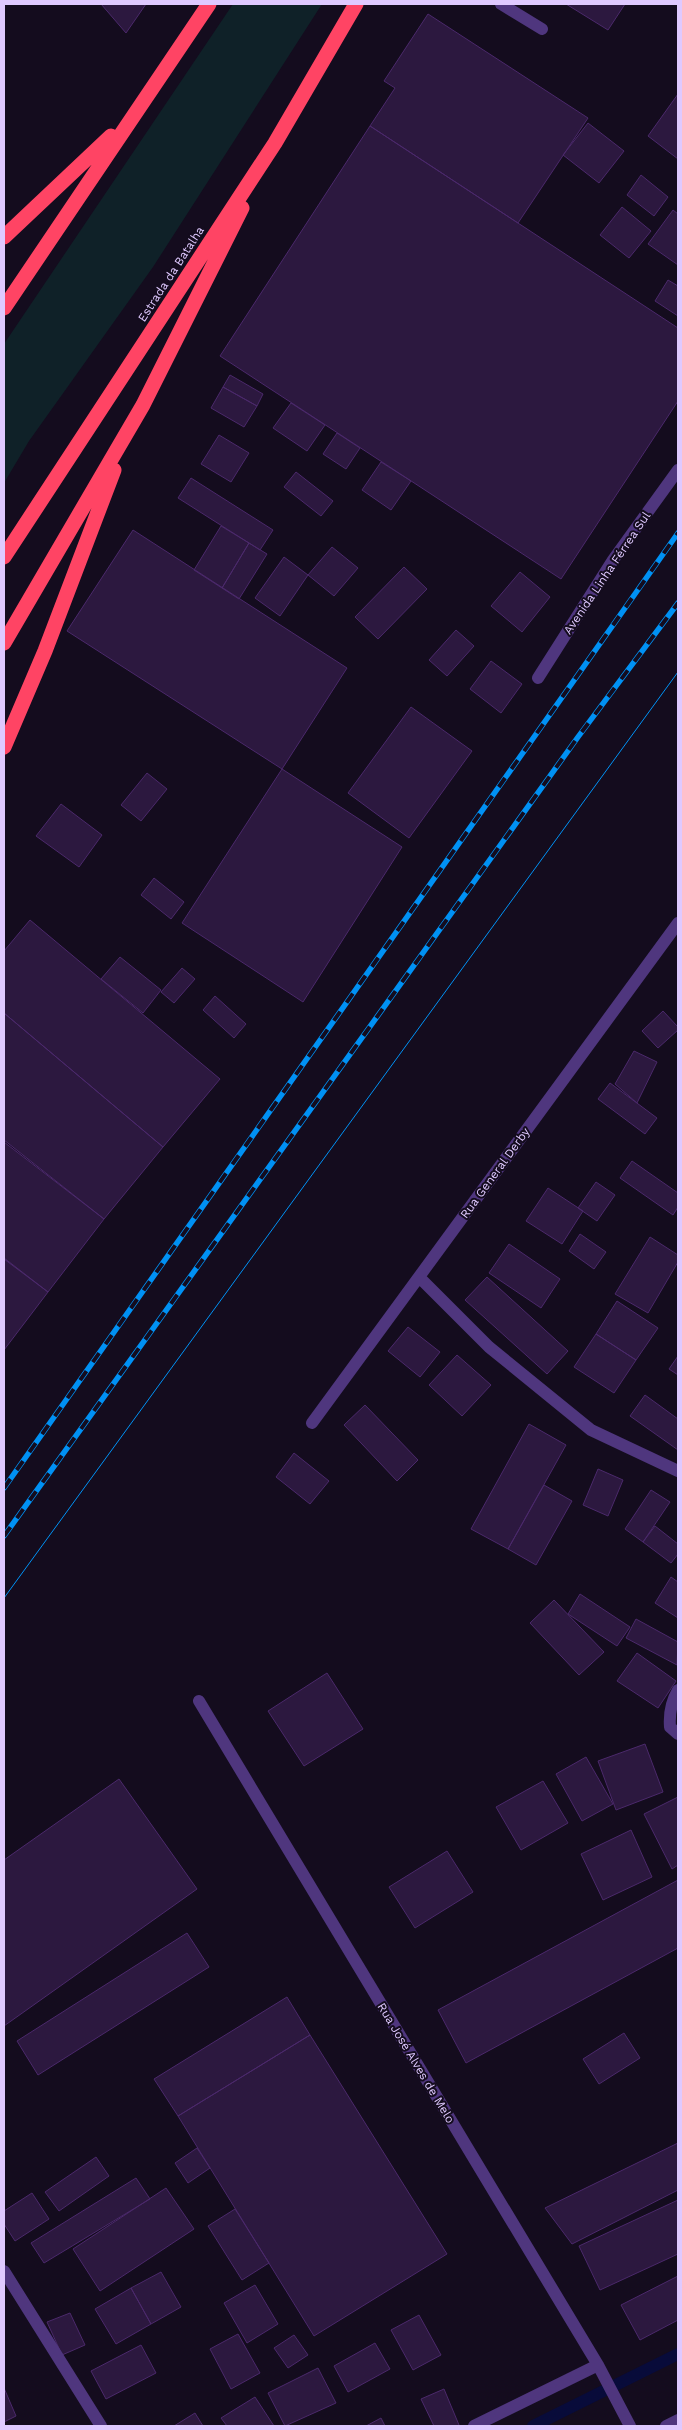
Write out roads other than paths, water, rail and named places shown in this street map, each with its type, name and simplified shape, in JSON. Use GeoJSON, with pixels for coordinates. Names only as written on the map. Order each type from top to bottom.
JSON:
{"type":"FeatureCollection","features":[{"type":"Feature","properties":{"kind":"highway"},"geometry":{"type":"LineString","coordinates":[[4,308],[130,118],[209,4]]}},
{"type":"Feature","properties":{"kind":"highway","name":"Estrada da Batalha"},"geometry":{"type":"LineString","coordinates":[[4,557],[275,143],[356,4]]}},
{"type":"Feature","properties":{"kind":"highway"},"geometry":{"type":"LineString","coordinates":[[4,237],[130,118]]}},
{"type":"Feature","properties":{"kind":"highway"},"geometry":{"type":"LineString","coordinates":[[4,643],[128,431],[275,143]]}},
{"type":"Feature","properties":{"kind":"highway"},"geometry":{"type":"LineString","coordinates":[[4,747],[45,651],[128,431]]}},
{"type":"Feature","properties":{"kind":"street"},"geometry":{"type":"LineString","coordinates":[[501,4],[542,29]]}},
{"type":"Feature","properties":{"kind":"street","name":"Avenida Linha Férrea Sul"},"geometry":{"type":"LineString","coordinates":[[538,678],[613,560],[678,470]]}},
{"type":"Feature","properties":{"kind":"street","name":"Rua General Derby"},"geometry":{"type":"LineString","coordinates":[[312,1423],[678,923]]}},
{"type":"Feature","properties":{"kind":"street"},"geometry":{"type":"LineString","coordinates":[[419,1277],[489,1346],[591,1430],[678,1471]]}},
{"type":"Feature","properties":{"kind":"street"},"geometry":{"type":"LineString","coordinates":[[678,1690],[673,1698],[669,1717],[670,1727],[678,1734]]}},
{"type":"Feature","properties":{"kind":"street","name":"Rua José Alves de Melo"},"geometry":{"type":"LineString","coordinates":[[198,1701],[598,2365],[630,2426]]}},
{"type":"Feature","properties":{"kind":"street"},"geometry":{"type":"LineString","coordinates":[[4,2271],[101,2426]]}},
{"type":"Feature","properties":{"kind":"street"},"geometry":{"type":"LineString","coordinates":[[474,2426],[598,2365]]}},
{"type":"Feature","properties":{"kind":"street"},"geometry":{"type":"LineString","coordinates":[[666,2426],[678,2420]]}},
{"type":"Feature","properties":{"kind":"waterway"},"geometry":{"type":"LineString","coordinates":[[533,2426],[678,2354]]}},
{"type":"Feature","properties":{"kind":"tram line"},"geometry":{"type":"LineString","coordinates":[[4,1598],[678,672]]}},
{"type":"Feature","properties":{"kind":"railway"},"geometry":{"type":"LineString","coordinates":[[4,1488],[678,533]]}},
{"type":"Feature","properties":{"kind":"railway"},"geometry":{"type":"LineString","coordinates":[[4,1536],[578,737],[678,603]]}}]}
